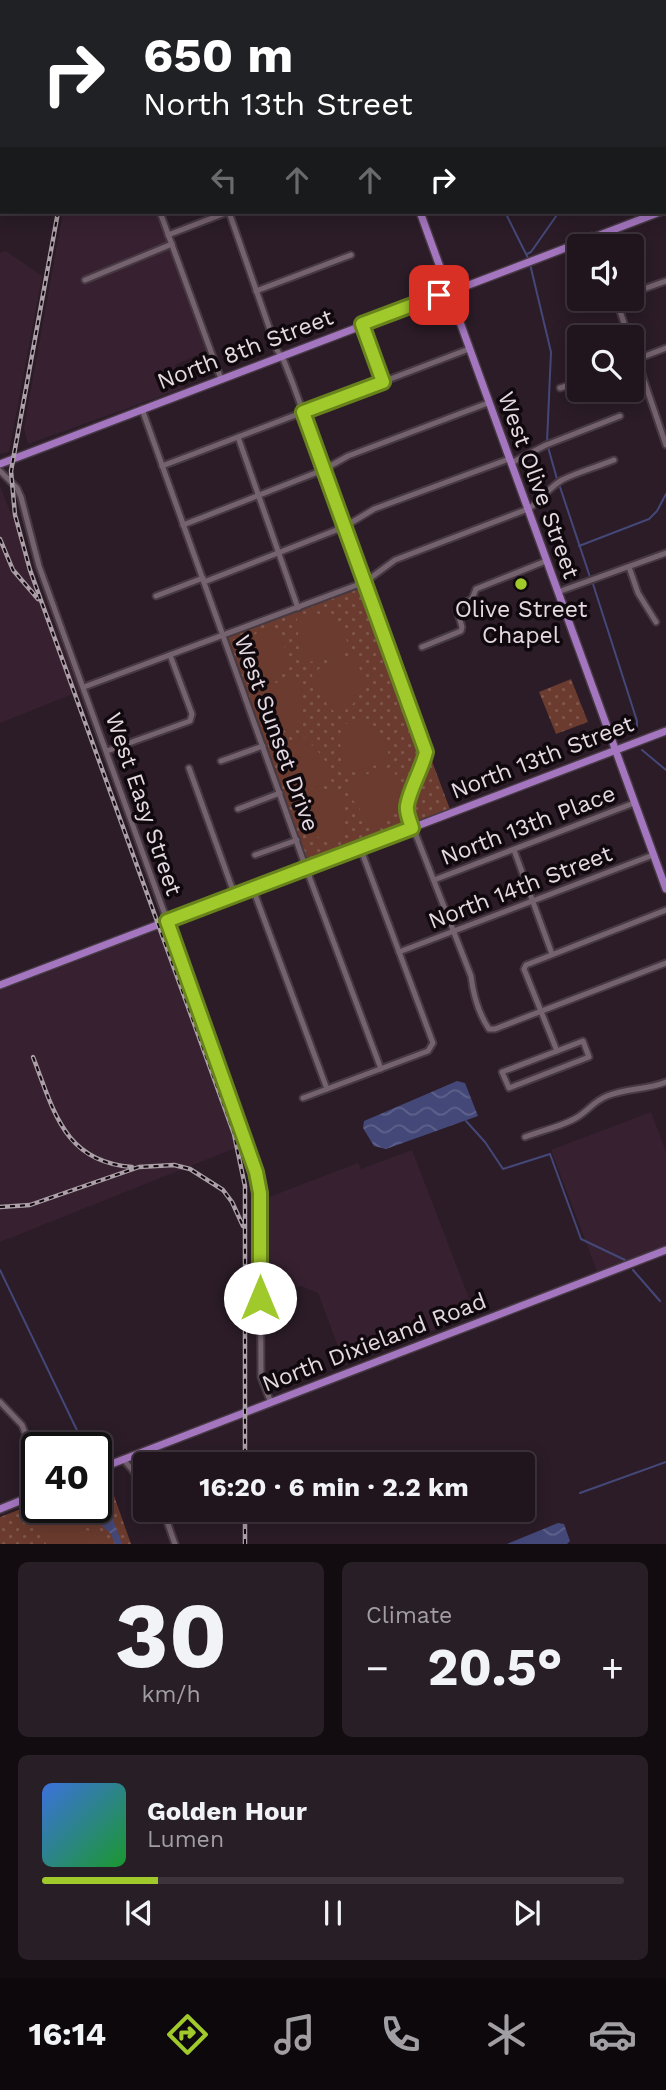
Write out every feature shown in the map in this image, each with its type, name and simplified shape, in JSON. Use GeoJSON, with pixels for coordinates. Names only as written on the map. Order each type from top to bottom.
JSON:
{"type":"FeatureCollection","features":[{"type":"Feature","properties":{"kind":"main road","name":"West Olive Street"},"geometry":{"type":"LineString","coordinates":[[421,214],[666,889]]}},
{"type":"Feature","properties":{"kind":"main road","name":"North 8th Street"},"geometry":{"type":"LineString","coordinates":[[598,234],[655,214]]}},
{"type":"Feature","properties":{"kind":"main road","name":"North 8th Street"},"geometry":{"type":"LineString","coordinates":[[0,464],[567,246]]}},
{"type":"Feature","properties":{"kind":"main road","name":"North 13th Street"},"geometry":{"type":"LineString","coordinates":[[0,985],[666,731]]}},
{"type":"Feature","properties":{"kind":"main road","name":"North Dixieland Road"},"geometry":{"type":"LineString","coordinates":[[112,1463],[666,1250]]}},
{"type":"Feature","properties":{"kind":"main road"},"geometry":{"type":"LineString","coordinates":[[0,1509],[21,1500]]}},
{"type":"Feature","properties":{"kind":"street"},"geometry":{"type":"LineString","coordinates":[[161,214],[221,379]]}},
{"type":"Feature","properties":{"kind":"street"},"geometry":{"type":"LineString","coordinates":[[206,214],[208,219]]}},
{"type":"Feature","properties":{"kind":"street"},"geometry":{"type":"LineString","coordinates":[[169,235],[222,214]]}},
{"type":"Feature","properties":{"kind":"street"},"geometry":{"type":"LineString","coordinates":[[229,214],[426,752],[422,771],[407,803],[407,812],[486,1023],[489,1028],[495,1029],[666,963]]}},
{"type":"Feature","properties":{"kind":"street"},"geometry":{"type":"LineString","coordinates":[[85,280],[172,244]]}},
{"type":"Feature","properties":{"kind":"street"},"geometry":{"type":"LineString","coordinates":[[256,291],[351,255]]}},
{"type":"Feature","properties":{"kind":"street"},"geometry":{"type":"LineString","coordinates":[[644,289],[666,281]]}},
{"type":"Feature","properties":{"kind":"street"},"geometry":{"type":"LineString","coordinates":[[362,324],[383,382]]}},
{"type":"Feature","properties":{"kind":"street"},"geometry":{"type":"LineString","coordinates":[[644,356],[666,348]]}},
{"type":"Feature","properties":{"kind":"street"},"geometry":{"type":"LineString","coordinates":[[162,466],[469,349]]}},
{"type":"Feature","properties":{"kind":"street"},"geometry":{"type":"LineString","coordinates":[[644,385],[666,445]]}},
{"type":"Feature","properties":{"kind":"street"},"geometry":{"type":"LineString","coordinates":[[560,388],[567,386]]}},
{"type":"Feature","properties":{"kind":"street"},"geometry":{"type":"LineString","coordinates":[[183,524],[323,470],[348,456],[488,403]]}},
{"type":"Feature","properties":{"kind":"street","name":"West Sunset Drive"},"geometry":{"type":"LineString","coordinates":[[142,409],[381,1069]]}},
{"type":"Feature","properties":{"kind":"street"},"geometry":{"type":"LineString","coordinates":[[657,417],[666,414]]}},
{"type":"Feature","properties":{"kind":"street"},"geometry":{"type":"LineString","coordinates":[[156,596],[278,553],[344,527],[374,509],[510,461],[620,416]]}},
{"type":"Feature","properties":{"kind":"street"},"geometry":{"type":"LineString","coordinates":[[238,438],[298,608]]}},
{"type":"Feature","properties":{"kind":"street"},"geometry":{"type":"LineString","coordinates":[[84,687],[365,582],[395,560],[528,509],[562,480],[614,460]]}},
{"type":"Feature","properties":{"kind":"street","name":"West Easy Street"},"geometry":{"type":"LineString","coordinates":[[0,471],[22,497],[39,566],[256,1172],[260,1193],[261,1377],[271,1403]]}},
{"type":"Feature","properties":{"kind":"street"},"geometry":{"type":"LineString","coordinates":[[558,592],[666,553]]}},
{"type":"Feature","properties":{"kind":"street"},"geometry":{"type":"LineString","coordinates":[[422,647],[461,631],[457,610],[460,605],[472,599],[476,589],[547,561]]}},
{"type":"Feature","properties":{"kind":"street"},"geometry":{"type":"LineString","coordinates":[[629,567],[638,593],[656,622]]}},
{"type":"Feature","properties":{"kind":"street"},"geometry":{"type":"LineString","coordinates":[[107,751],[190,721],[192,714],[170,655]]}},
{"type":"Feature","properties":{"kind":"street"},"geometry":{"type":"LineString","coordinates":[[222,761],[263,746]]}},
{"type":"Feature","properties":{"kind":"street"},"geometry":{"type":"LineString","coordinates":[[189,768],[234,896]]}},
{"type":"Feature","properties":{"kind":"street"},"geometry":{"type":"LineString","coordinates":[[238,808],[280,793]]}},
{"type":"Feature","properties":{"kind":"street","name":"North 13th Place"},"geometry":{"type":"LineString","coordinates":[[434,880],[634,803]]}},
{"type":"Feature","properties":{"kind":"street"},"geometry":{"type":"LineString","coordinates":[[255,855],[297,839]]}},
{"type":"Feature","properties":{"kind":"street"},"geometry":{"type":"LineString","coordinates":[[303,1098],[428,1051],[433,1043],[360,847]]}},
{"type":"Feature","properties":{"kind":"street"},"geometry":{"type":"LineString","coordinates":[[513,850],[552,954]]}},
{"type":"Feature","properties":{"kind":"street","name":"North 14th Street"},"geometry":{"type":"LineString","coordinates":[[399,953],[653,855]]}},
{"type":"Feature","properties":{"kind":"street"},"geometry":{"type":"LineString","coordinates":[[253,889],[327,1089]]}},
{"type":"Feature","properties":{"kind":"street"},"geometry":{"type":"LineString","coordinates":[[557,1051],[524,969],[526,965],[666,910]]}},
{"type":"Feature","properties":{"kind":"street"},"geometry":{"type":"LineString","coordinates":[[583,1041],[589,1057],[509,1088],[502,1072],[557,1051],[583,1041]]}},
{"type":"Feature","properties":{"kind":"street"},"geometry":{"type":"LineString","coordinates":[[525,1137],[576,1118],[590,1104],[605,1097],[628,1089],[654,1087],[666,1082]]}},
{"type":"Feature","properties":{"kind":"street"},"geometry":{"type":"LineString","coordinates":[[0,1402],[22,1425],[25,1432]]}},
{"type":"Feature","properties":{"kind":"street"},"geometry":{"type":"LineString","coordinates":[[123,1459],[133,1471]]}},
{"type":"Feature","properties":{"kind":"street"},"geometry":{"type":"LineString","coordinates":[[167,1522],[174,1544]]}},
{"type":"Feature","properties":{"kind":"shaded area"},"geometry":{"type":"Polygon","coordinates":[[[63,214],[157,214],[206,351],[175,365],[184,388],[28,444],[24,428],[63,214]]]}},
{"type":"Feature","properties":{"kind":"shaded area"},"geometry":{"type":"Polygon","coordinates":[[[6,251],[42,276],[9,452],[0,454],[0,253],[6,251]]]}},
{"type":"Feature","properties":{"kind":"shaded area"},"geometry":{"type":"Polygon","coordinates":[[[0,486],[80,691],[0,723],[0,486]]]}},
{"type":"Feature","properties":{"kind":"shaded area"},"geometry":{"type":"Polygon","coordinates":[[[365,582],[451,812],[306,868],[223,637],[365,582]]]}},
{"type":"Feature","properties":{"kind":"shaded area"},"geometry":{"type":"Polygon","coordinates":[[[307,613],[323,615],[335,622],[344,634],[349,649],[318,662],[303,661],[299,650],[297,617],[307,613]]]}},
{"type":"Feature","properties":{"kind":"shaded area"},"geometry":{"type":"Polygon","coordinates":[[[270,627],[287,652],[291,660],[290,666],[278,676],[250,685],[243,667],[244,650],[253,636],[270,627]]]}},
{"type":"Feature","properties":{"kind":"shaded area"},"geometry":{"type":"Polygon","coordinates":[[[351,655],[361,673],[361,689],[353,704],[337,715],[315,690],[312,675],[320,668],[351,655]]]}},
{"type":"Feature","properties":{"kind":"shaded area"},"geometry":{"type":"Polygon","coordinates":[[[571,679],[588,722],[556,734],[539,692],[571,679]]]}},
{"type":"Feature","properties":{"kind":"shaded area"},"geometry":{"type":"Polygon","coordinates":[[[282,681],[295,681],[301,688],[302,727],[273,727],[266,724],[257,711],[252,691],[282,681]]]}},
{"type":"Feature","properties":{"kind":"shaded area"},"geometry":{"type":"Polygon","coordinates":[[[354,722],[369,726],[380,734],[386,745],[389,761],[361,769],[346,768],[341,755],[341,725],[354,722]]]}},
{"type":"Feature","properties":{"kind":"shaded area"},"geometry":{"type":"Polygon","coordinates":[[[305,737],[325,761],[330,777],[321,785],[291,797],[281,779],[281,763],[289,749],[305,737]]]}},
{"type":"Feature","properties":{"kind":"shaded area"},"geometry":{"type":"Polygon","coordinates":[[[391,767],[399,785],[398,802],[389,816],[372,825],[353,800],[349,788],[358,777],[391,767]]]}},
{"type":"Feature","properties":{"kind":"shaded area"},"geometry":{"type":"Polygon","coordinates":[[[323,789],[335,789],[341,796],[345,835],[326,839],[317,837],[310,834],[299,821],[293,802],[323,789]]]}},
{"type":"Feature","properties":{"kind":"shaded area"},"geometry":{"type":"Polygon","coordinates":[[[165,928],[243,1145],[0,1242],[0,991],[165,928]]]}},
{"type":"Feature","properties":{"kind":"shaded area"},"geometry":{"type":"Polygon","coordinates":[[[651,1112],[666,1152],[666,1245],[597,1271],[551,1150],[651,1112]]]}},
{"type":"Feature","properties":{"kind":"shaded area"},"geometry":{"type":"Polygon","coordinates":[[[412,1150],[475,1314],[345,1365],[318,1293],[301,1286],[264,1300],[268,1233],[264,1199],[358,1163],[361,1169],[412,1150]]]}},
{"type":"Feature","properties":{"kind":"shaded area"},"geometry":{"type":"Polygon","coordinates":[[[112,1490],[131,1544],[0,1544],[0,1517],[21,1509],[21,1523],[112,1523],[112,1490]]]}},
{"type":"Feature","properties":{"kind":"shaded area"},"geometry":{"type":"Polygon","coordinates":[[[57,1524],[83,1528],[105,1544],[46,1544],[40,1528],[57,1524]]]}},
{"type":"Feature","properties":{"kind":"water"},"geometry":{"type":"Polygon","coordinates":[[[457,1081],[465,1083],[478,1116],[386,1149],[374,1146],[363,1128],[364,1121],[457,1081]]]}},
{"type":"Feature","properties":{"kind":"water"},"geometry":{"type":"Polygon","coordinates":[[[112,1517],[122,1544],[115,1544],[111,1534],[99,1523],[112,1523],[112,1517]]]}},
{"type":"Feature","properties":{"kind":"water"},"geometry":{"type":"Polygon","coordinates":[[[558,1523],[564,1524],[570,1541],[567,1544],[507,1544],[558,1523]]]}},
{"type":"Feature","properties":{"kind":"waterway"},"geometry":{"type":"LineString","coordinates":[[506,214],[528,258]]}},
{"type":"Feature","properties":{"kind":"waterway"},"geometry":{"type":"LineString","coordinates":[[527,254],[558,214]]}},
{"type":"Feature","properties":{"kind":"waterway"},"geometry":{"type":"LineString","coordinates":[[530,264],[551,352],[547,442]]}},
{"type":"Feature","properties":{"kind":"waterway"},"geometry":{"type":"LineString","coordinates":[[548,447],[557,479]]}},
{"type":"Feature","properties":{"kind":"waterway"},"geometry":{"type":"LineString","coordinates":[[560,487],[590,577]]}},
{"type":"Feature","properties":{"kind":"waterway"},"geometry":{"type":"LineString","coordinates":[[579,546],[649,519],[657,511],[666,494]]}},
{"type":"Feature","properties":{"kind":"waterway"},"geometry":{"type":"LineString","coordinates":[[593,584],[637,728]]}},
{"type":"Feature","properties":{"kind":"waterway"},"geometry":{"type":"LineString","coordinates":[[642,750],[666,770]]}},
{"type":"Feature","properties":{"kind":"waterway"},"geometry":{"type":"LineString","coordinates":[[466,1121],[485,1142],[503,1169],[550,1154],[581,1239],[625,1260]]}},
{"type":"Feature","properties":{"kind":"waterway"},"geometry":{"type":"LineString","coordinates":[[0,1270],[78,1432]]}},
{"type":"Feature","properties":{"kind":"waterway"},"geometry":{"type":"LineString","coordinates":[[633,1270],[660,1301]]}},
{"type":"Feature","properties":{"kind":"waterway"},"geometry":{"type":"LineString","coordinates":[[580,1493],[666,1462]]}},
{"type":"Feature","properties":{"kind":"railway"},"geometry":{"type":"LineString","coordinates":[[58,214],[11,471],[15,515],[30,570],[234,1134],[245,1186],[245,1452]]}},
{"type":"Feature","properties":{"kind":"railway"},"geometry":{"type":"LineString","coordinates":[[0,539],[13,570],[38,599]]}},
{"type":"Feature","properties":{"kind":"railway"},"geometry":{"type":"LineString","coordinates":[[33,1057],[56,1114],[76,1144],[109,1163],[132,1167]]}},
{"type":"Feature","properties":{"kind":"railway"},"geometry":{"type":"LineString","coordinates":[[0,1207],[30,1205],[139,1167],[174,1165],[190,1169],[223,1190],[243,1226]]}},
{"type":"Feature","properties":{"kind":"railway"},"geometry":{"type":"LineString","coordinates":[[245,1522],[245,1544]]}},
{"type":"Feature","properties":{"kind":"place","name":"Olive Street Chapel"},"geometry":{"type":"Point","coordinates":[521,584]}},
{"type":"Feature","properties":{"kind":"route"},"geometry":{"type":"LineString","coordinates":[[260,1298],[260,1193],[256,1172],[167,921],[412,828],[407,803],[422,771],[426,752],[303,412],[383,382],[362,324],[439,295]]}}]}
